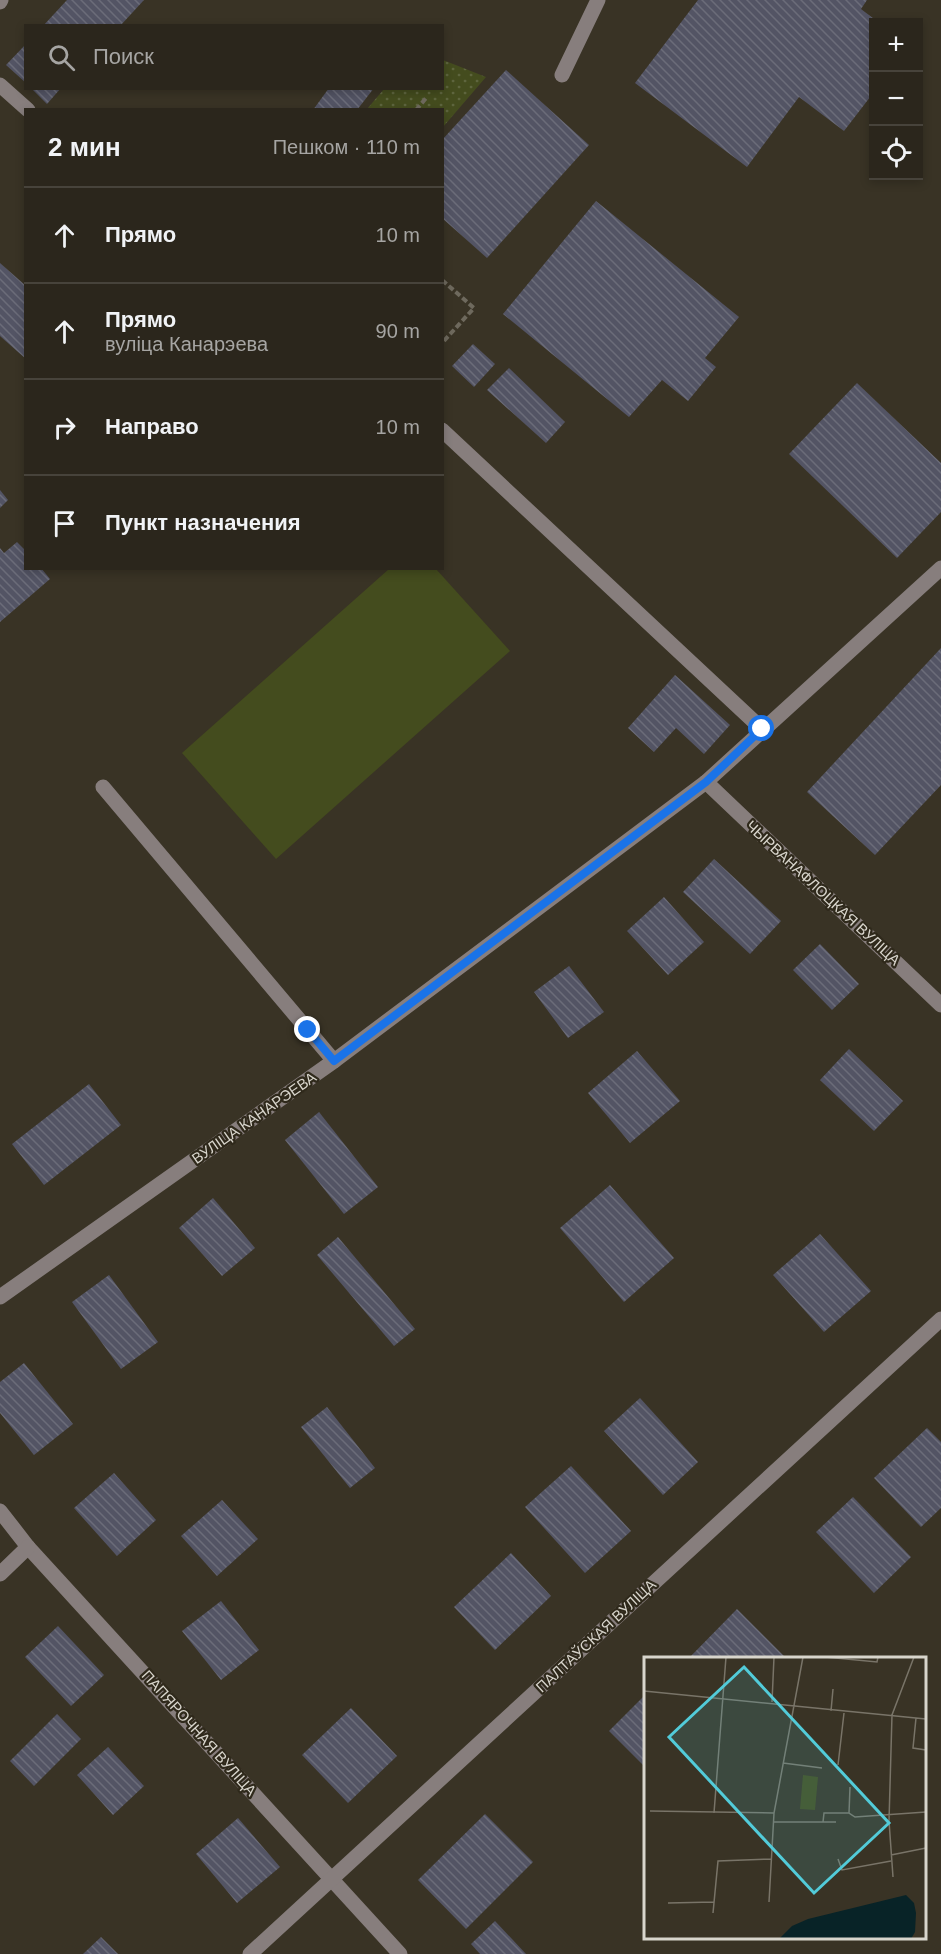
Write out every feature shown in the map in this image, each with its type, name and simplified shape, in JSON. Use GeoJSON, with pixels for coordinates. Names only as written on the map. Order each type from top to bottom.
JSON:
{"type":"FeatureCollection","features":[{"type":"Feature","properties":{"kind":"street"},"geometry":{"type":"LineString","coordinates":[[562,75],[598,0]]}},
{"type":"Feature","properties":{"kind":"street"},"geometry":{"type":"LineString","coordinates":[[0,85],[26,108]]}},
{"type":"Feature","properties":{"kind":"street"},"geometry":{"type":"LineString","coordinates":[[444,432],[762,729]]}},
{"type":"Feature","properties":{"kind":"street","name":"ВУЛІЦА КАНАРЭЕВА"},"geometry":{"type":"LineString","coordinates":[[0,1297],[334,1061],[706,782],[941,568]]}},
{"type":"Feature","properties":{"kind":"street","name":"ЧЫРВАНАФЛОЦКАЯ ВУЛІЦА"},"geometry":{"type":"LineString","coordinates":[[706,782],[941,1005]]}},
{"type":"Feature","properties":{"kind":"street"},"geometry":{"type":"LineString","coordinates":[[103,787],[334,1061]]}},
{"type":"Feature","properties":{"kind":"street","name":"ПАЛТАЎСКАЯ ВУЛІЦА"},"geometry":{"type":"LineString","coordinates":[[250,1954],[941,1319]]}},
{"type":"Feature","properties":{"kind":"street","name":"ПАПЯРОЧНАЯ ВУЛІЦА"},"geometry":{"type":"LineString","coordinates":[[0,1511],[28,1546],[400,1954]]}},
{"type":"Feature","properties":{"kind":"street"},"geometry":{"type":"LineString","coordinates":[[0,1574],[28,1546]]}},
{"type":"Feature","properties":{"kind":"path"},"geometry":{"type":"LineString","coordinates":[[418,108],[427,97]]}},
{"type":"Feature","properties":{"kind":"path"},"geometry":{"type":"LineString","coordinates":[[444,282],[474,308],[444,341]]}},
{"type":"Feature","properties":{"kind":"green space"},"geometry":{"type":"Polygon","coordinates":[[[444,60],[486,77],[444,126],[444,108],[368,108],[383,90],[444,90],[444,60]]]}},
{"type":"Feature","properties":{"kind":"green space"},"geometry":{"type":"Polygon","coordinates":[[[388,570],[437,570],[510,651],[276,859],[182,753],[388,570]]]}},
{"type":"Feature","properties":{"kind":"building"},"geometry":{"type":"Polygon","coordinates":[[[67,0],[144,0],[122,24],[45,24],[67,0]]]}},
{"type":"Feature","properties":{"kind":"building"},"geometry":{"type":"Polygon","coordinates":[[[698,0],[867,0],[861,9],[873,18],[869,18],[869,98],[844,131],[799,97],[747,167],[635,83],[698,0]]]}},
{"type":"Feature","properties":{"kind":"building"},"geometry":{"type":"Polygon","coordinates":[[[24,46],[24,81],[6,65],[24,46]]]}},
{"type":"Feature","properties":{"kind":"building"},"geometry":{"type":"Polygon","coordinates":[[[506,70],[589,145],[487,258],[444,220],[444,138],[506,70]]]}},
{"type":"Feature","properties":{"kind":"building"},"geometry":{"type":"Polygon","coordinates":[[[33,90],[59,90],[47,104],[33,90]]]}},
{"type":"Feature","properties":{"kind":"building"},"geometry":{"type":"Polygon","coordinates":[[[328,90],[372,90],[359,108],[314,108],[328,90]]]}},
{"type":"Feature","properties":{"kind":"building"},"geometry":{"type":"Polygon","coordinates":[[[596,201],[739,317],[705,358],[716,367],[688,401],[662,380],[629,417],[503,314],[596,201]]]}},
{"type":"Feature","properties":{"kind":"building"},"geometry":{"type":"Polygon","coordinates":[[[0,263],[24,284],[24,357],[0,336],[0,263]]]}},
{"type":"Feature","properties":{"kind":"building"},"geometry":{"type":"Polygon","coordinates":[[[473,344],[495,364],[474,387],[452,366],[473,344]]]}},
{"type":"Feature","properties":{"kind":"building"},"geometry":{"type":"Polygon","coordinates":[[[509,368],[565,422],[546,443],[487,390],[509,368]]]}},
{"type":"Feature","properties":{"kind":"building"},"geometry":{"type":"Polygon","coordinates":[[[857,383],[941,463],[941,512],[897,558],[789,454],[857,383]]]}},
{"type":"Feature","properties":{"kind":"building"},"geometry":{"type":"Polygon","coordinates":[[[0,490],[8,500],[0,508],[0,490]]]}},
{"type":"Feature","properties":{"kind":"building"},"geometry":{"type":"Polygon","coordinates":[[[17,542],[24,549],[24,570],[43,570],[50,579],[0,622],[0,548],[4,553],[17,542]]]}},
{"type":"Feature","properties":{"kind":"building"},"geometry":{"type":"Polygon","coordinates":[[[941,648],[941,785],[875,855],[807,792],[941,648]]]}},
{"type":"Feature","properties":{"kind":"building"},"geometry":{"type":"Polygon","coordinates":[[[675,675],[730,725],[704,754],[676,728],[654,752],[628,728],[675,675]]]}},
{"type":"Feature","properties":{"kind":"building"},"geometry":{"type":"Polygon","coordinates":[[[714,859],[781,921],[750,954],[683,892],[714,859]]]}},
{"type":"Feature","properties":{"kind":"building"},"geometry":{"type":"Polygon","coordinates":[[[664,897],[704,942],[668,975],[627,931],[664,897]]]}},
{"type":"Feature","properties":{"kind":"building"},"geometry":{"type":"Polygon","coordinates":[[[820,944],[859,984],[832,1010],[793,970],[820,944]]]}},
{"type":"Feature","properties":{"kind":"building"},"geometry":{"type":"Polygon","coordinates":[[[569,966],[604,1012],[568,1038],[534,992],[569,966]]]}},
{"type":"Feature","properties":{"kind":"building"},"geometry":{"type":"Polygon","coordinates":[[[849,1049],[903,1101],[874,1131],[820,1080],[849,1049]]]}},
{"type":"Feature","properties":{"kind":"building"},"geometry":{"type":"Polygon","coordinates":[[[637,1051],[680,1101],[630,1143],[588,1093],[637,1051]]]}},
{"type":"Feature","properties":{"kind":"building"},"geometry":{"type":"Polygon","coordinates":[[[89,1084],[121,1125],[44,1185],[12,1144],[89,1084]]]}},
{"type":"Feature","properties":{"kind":"building"},"geometry":{"type":"Polygon","coordinates":[[[319,1112],[378,1187],[344,1214],[285,1140],[319,1112]]]}},
{"type":"Feature","properties":{"kind":"building"},"geometry":{"type":"Polygon","coordinates":[[[610,1185],[674,1258],[624,1302],[560,1228],[610,1185]]]}},
{"type":"Feature","properties":{"kind":"building"},"geometry":{"type":"Polygon","coordinates":[[[213,1198],[255,1248],[222,1276],[179,1228],[213,1198]]]}},
{"type":"Feature","properties":{"kind":"building"},"geometry":{"type":"Polygon","coordinates":[[[820,1234],[871,1291],[824,1332],[773,1275],[820,1234]]]}},
{"type":"Feature","properties":{"kind":"building"},"geometry":{"type":"Polygon","coordinates":[[[338,1237],[415,1329],[394,1346],[317,1255],[338,1237]]]}},
{"type":"Feature","properties":{"kind":"building"},"geometry":{"type":"Polygon","coordinates":[[[109,1275],[158,1342],[121,1369],[72,1302],[109,1275]]]}},
{"type":"Feature","properties":{"kind":"building"},"geometry":{"type":"Polygon","coordinates":[[[24,1363],[73,1424],[34,1455],[0,1413],[0,1382],[24,1363]]]}},
{"type":"Feature","properties":{"kind":"building"},"geometry":{"type":"Polygon","coordinates":[[[640,1398],[698,1462],[663,1495],[604,1431],[640,1398]]]}},
{"type":"Feature","properties":{"kind":"building"},"geometry":{"type":"Polygon","coordinates":[[[327,1407],[375,1468],[350,1488],[301,1427],[327,1407]]]}},
{"type":"Feature","properties":{"kind":"building"},"geometry":{"type":"Polygon","coordinates":[[[927,1428],[941,1442],[941,1508],[921,1527],[874,1478],[927,1428]]]}},
{"type":"Feature","properties":{"kind":"building"},"geometry":{"type":"Polygon","coordinates":[[[571,1466],[631,1531],[585,1573],[525,1507],[571,1466]]]}},
{"type":"Feature","properties":{"kind":"building"},"geometry":{"type":"Polygon","coordinates":[[[114,1473],[156,1520],[117,1556],[74,1508],[114,1473]]]}},
{"type":"Feature","properties":{"kind":"building"},"geometry":{"type":"Polygon","coordinates":[[[853,1497],[911,1557],[874,1593],[816,1532],[853,1497]]]}},
{"type":"Feature","properties":{"kind":"building"},"geometry":{"type":"Polygon","coordinates":[[[222,1500],[258,1539],[217,1576],[181,1536],[222,1500]]]}},
{"type":"Feature","properties":{"kind":"building"},"geometry":{"type":"Polygon","coordinates":[[[511,1553],[551,1596],[495,1650],[454,1607],[511,1553]]]}},
{"type":"Feature","properties":{"kind":"building"},"geometry":{"type":"Polygon","coordinates":[[[221,1601],[259,1650],[221,1680],[182,1631],[221,1601]]]}},
{"type":"Feature","properties":{"kind":"building"},"geometry":{"type":"Polygon","coordinates":[[[737,1609],[785,1657],[690,1657],[737,1609]]]}},
{"type":"Feature","properties":{"kind":"building"},"geometry":{"type":"Polygon","coordinates":[[[58,1626],[104,1675],[71,1706],[25,1657],[58,1626]]]}},
{"type":"Feature","properties":{"kind":"building"},"geometry":{"type":"Polygon","coordinates":[[[644,1696],[644,1764],[609,1731],[644,1696]]]}},
{"type":"Feature","properties":{"kind":"building"},"geometry":{"type":"Polygon","coordinates":[[[351,1708],[397,1756],[348,1803],[302,1755],[351,1708]]]}},
{"type":"Feature","properties":{"kind":"building"},"geometry":{"type":"Polygon","coordinates":[[[57,1714],[81,1739],[34,1786],[10,1761],[57,1714]]]}},
{"type":"Feature","properties":{"kind":"building"},"geometry":{"type":"Polygon","coordinates":[[[108,1747],[144,1786],[113,1815],[77,1775],[108,1747]]]}},
{"type":"Feature","properties":{"kind":"building"},"geometry":{"type":"Polygon","coordinates":[[[485,1814],[533,1862],[466,1929],[418,1880],[485,1814]]]}},
{"type":"Feature","properties":{"kind":"building"},"geometry":{"type":"Polygon","coordinates":[[[238,1818],[280,1867],[237,1903],[196,1854],[238,1818]]]}},
{"type":"Feature","properties":{"kind":"building"},"geometry":{"type":"Polygon","coordinates":[[[495,1921],[526,1954],[480,1954],[471,1944],[495,1921]]]}},
{"type":"Feature","properties":{"kind":"building"},"geometry":{"type":"Polygon","coordinates":[[[101,1937],[118,1954],[83,1954],[101,1937]]]}},
{"type":"Feature","properties":{"kind":"route"},"geometry":{"type":"LineString","coordinates":[[308,1030],[334,1061],[706,782],[762,729]]}}]}
